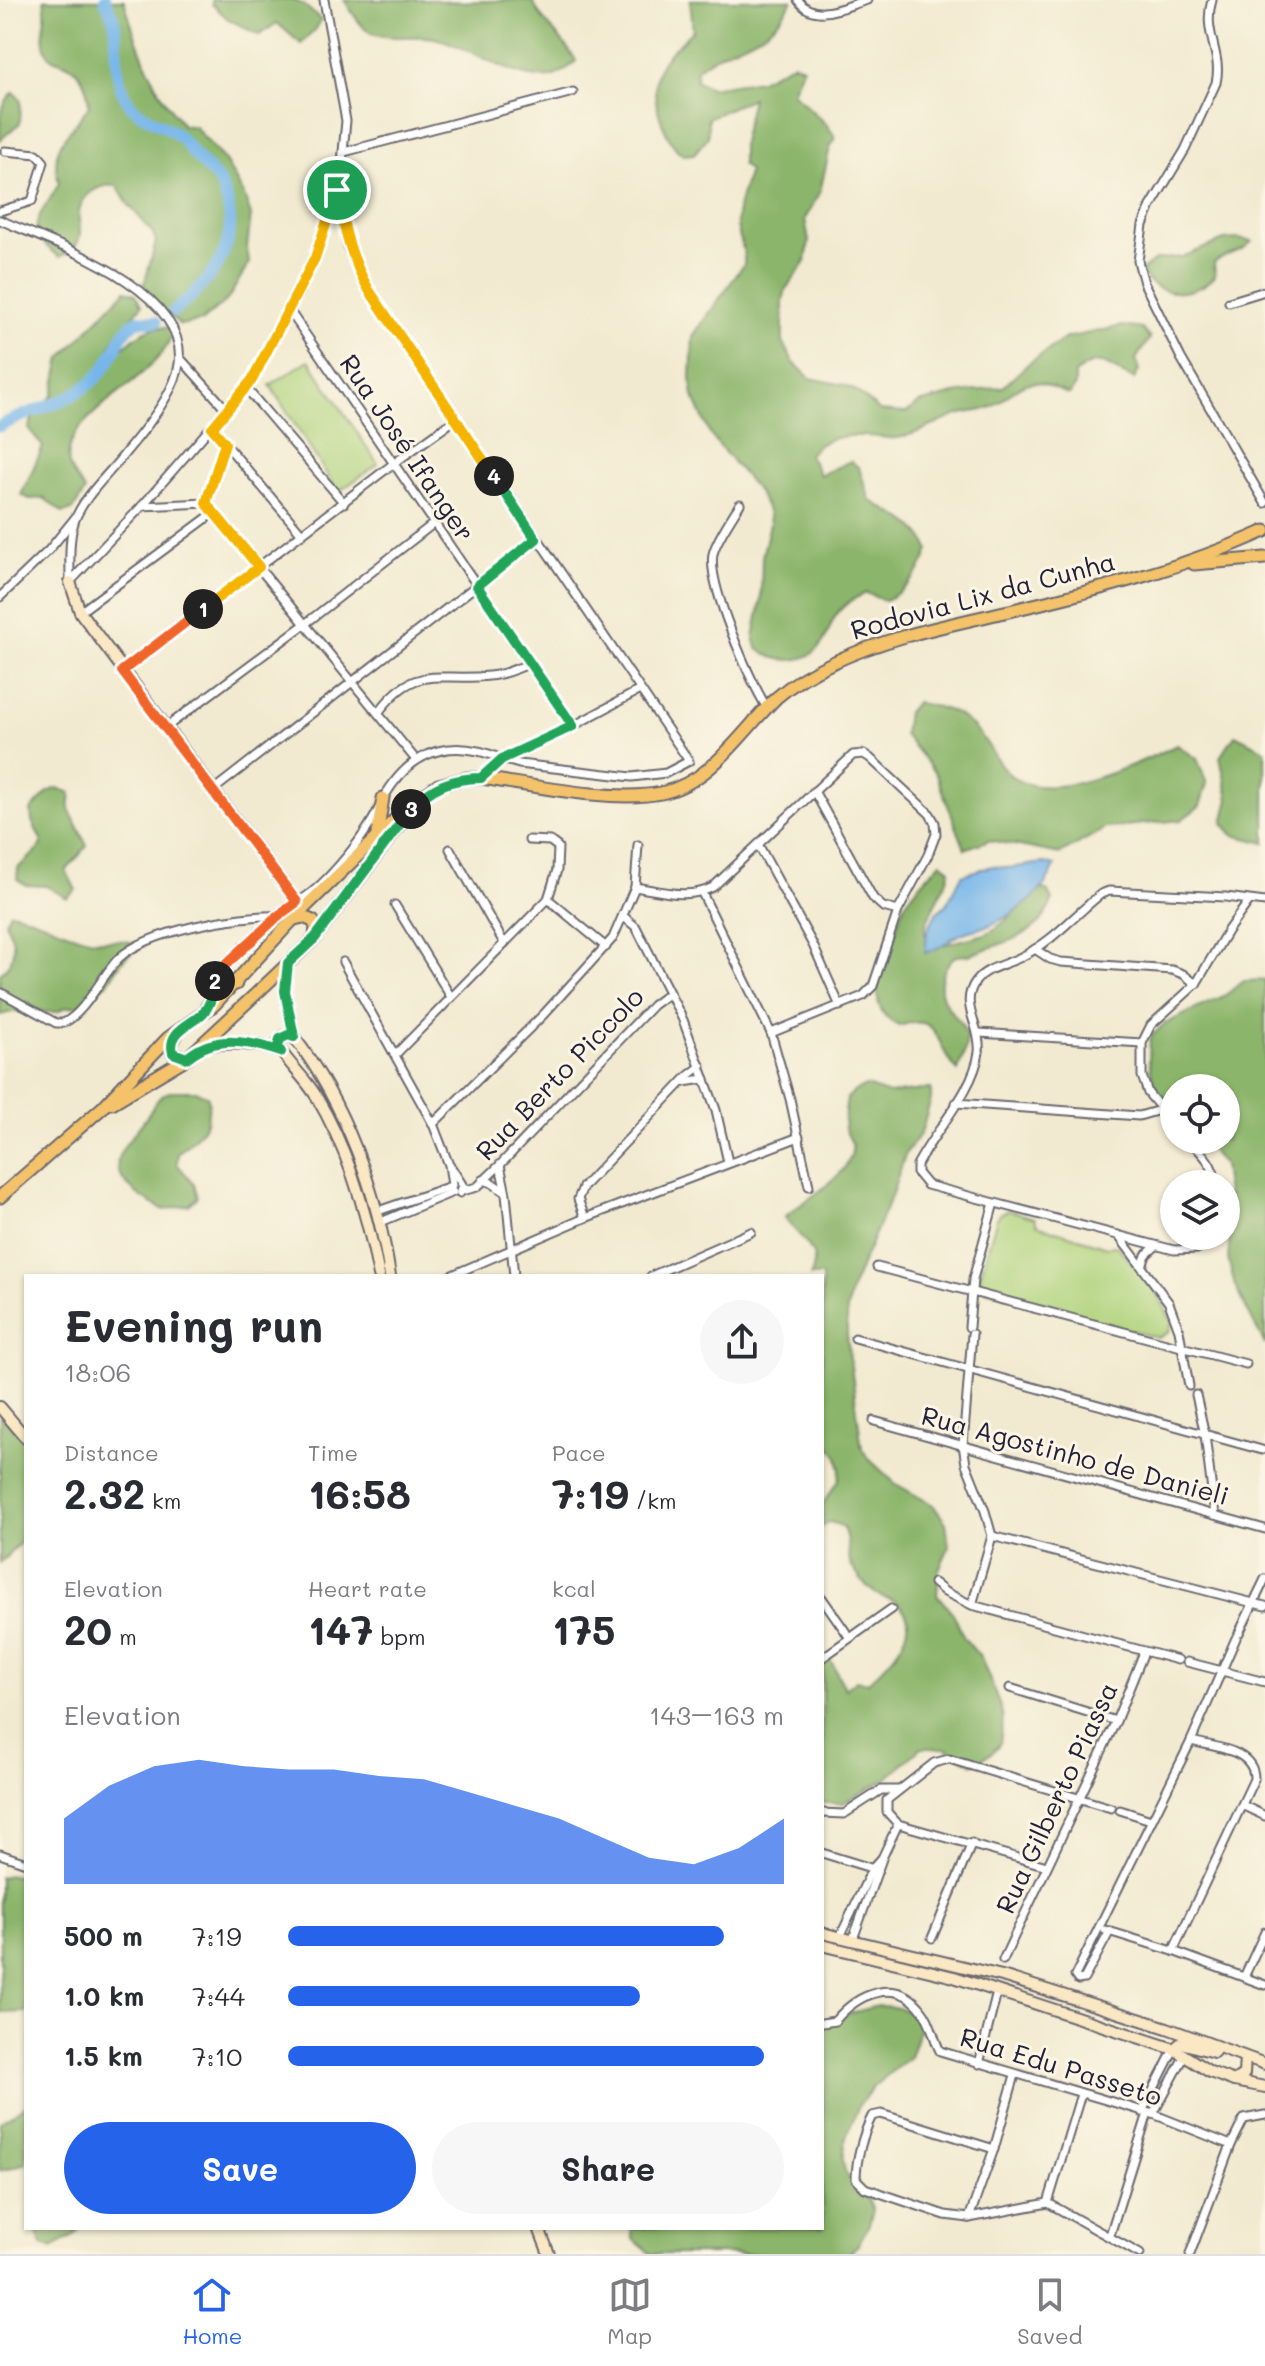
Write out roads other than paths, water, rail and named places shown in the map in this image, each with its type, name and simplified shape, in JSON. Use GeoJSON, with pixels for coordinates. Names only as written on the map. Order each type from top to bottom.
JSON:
{"type":"FeatureCollection","features":[{"type":"Feature","properties":{"kind":"main road","name":"Rodovia Lix da Cunha"},"geometry":{"type":"LineString","coordinates":[[0,1197],[102,1108],[149,1056],[236,984],[295,919],[421,797],[438,785],[481,778],[626,795],[665,793],[687,784],[706,770],[794,683],[857,651],[888,640],[1071,596],[1177,566],[1265,531]]}},
{"type":"Feature","properties":{"kind":"main road","name":"Rodovia Lix da Cunha"},"geometry":{"type":"LineString","coordinates":[[1177,566],[1265,558]]}},
{"type":"Feature","properties":{"kind":"main road"},"geometry":{"type":"LineString","coordinates":[[70,582],[80,612],[297,902],[220,970],[212,998],[204,1012]]}},
{"type":"Feature","properties":{"kind":"main road","name":"Rodovia Lix da Cunha"},"geometry":{"type":"LineString","coordinates":[[102,1108],[187,1058],[315,938],[421,797]]}},
{"type":"Feature","properties":{"kind":"main road"},"geometry":{"type":"LineString","coordinates":[[376,841],[383,798]]}},
{"type":"Feature","properties":{"kind":"main road"},"geometry":{"type":"LineString","coordinates":[[295,919],[303,917],[313,921],[315,938]]}},
{"type":"Feature","properties":{"kind":"main road"},"geometry":{"type":"LineString","coordinates":[[288,963],[285,991],[294,1037],[323,1082],[358,1155],[380,1217],[390,1274]]}},
{"type":"Feature","properties":{"kind":"main road"},"geometry":{"type":"LineString","coordinates":[[215,980],[221,986],[236,984]]}},
{"type":"Feature","properties":{"kind":"main road"},"geometry":{"type":"LineString","coordinates":[[182,1027],[171,1046],[173,1053],[187,1058]]}},
{"type":"Feature","properties":{"kind":"main road"},"geometry":{"type":"LineString","coordinates":[[294,1037],[288,1035],[280,1039],[278,1047],[316,1095],[336,1135],[361,1199],[379,1274]]}},
{"type":"Feature","properties":{"kind":"main road"},"geometry":{"type":"LineString","coordinates":[[201,1046],[257,1043],[281,1052]]}},
{"type":"Feature","properties":{"kind":"main road"},"geometry":{"type":"LineString","coordinates":[[0,1407],[24,1436]]}},
{"type":"Feature","properties":{"kind":"main road"},"geometry":{"type":"LineString","coordinates":[[824,1933],[1002,1976],[1265,2064]]}},
{"type":"Feature","properties":{"kind":"main road"},"geometry":{"type":"LineString","coordinates":[[824,1945],[954,1977],[1174,2049],[1210,2072],[1265,2087]]}},
{"type":"Feature","properties":{"kind":"main road"},"geometry":{"type":"LineString","coordinates":[[1174,2049],[1181,2043],[1219,2050]]}},
{"type":"Feature","properties":{"kind":"main road"},"geometry":{"type":"LineString","coordinates":[[1210,2072],[1208,2063],[1219,2050]]}},
{"type":"Feature","properties":{"kind":"main road"},"geometry":{"type":"LineString","coordinates":[[1234,2081],[1244,2074],[1245,2057]]}},
{"type":"Feature","properties":{"kind":"main road"},"geometry":{"type":"LineString","coordinates":[[540,2230],[549,2254]]}},
{"type":"Feature","properties":{"kind":"street"},"geometry":{"type":"LineString","coordinates":[[70,582],[246,388],[315,258],[337,190],[346,121],[324,0]]}},
{"type":"Feature","properties":{"kind":"street"},"geometry":{"type":"LineString","coordinates":[[798,0],[803,8],[817,14],[867,0]]}},
{"type":"Feature","properties":{"kind":"street"},"geometry":{"type":"LineString","coordinates":[[1212,0],[1207,22],[1218,74],[1216,83],[1185,150],[1151,206],[1143,225],[1138,261],[1144,283],[1181,358],[1265,503]]}},
{"type":"Feature","properties":{"kind":"street"},"geometry":{"type":"LineString","coordinates":[[344,152],[573,92]]}},
{"type":"Feature","properties":{"kind":"street"},"geometry":{"type":"LineString","coordinates":[[0,211],[32,201],[44,162],[37,154],[5,151]]}},
{"type":"Feature","properties":{"kind":"street"},"geometry":{"type":"LineString","coordinates":[[297,902],[307,897],[353,846],[397,780],[416,760],[436,751],[474,748],[519,764],[632,777],[666,773],[689,761],[369,290],[353,262],[337,190]]}},
{"type":"Feature","properties":{"kind":"street"},"geometry":{"type":"LineString","coordinates":[[0,220],[110,271],[138,290],[170,321],[180,358],[173,385],[139,435],[49,550],[0,597]]}},
{"type":"Feature","properties":{"kind":"street"},"geometry":{"type":"LineString","coordinates":[[1229,302],[1265,291]]}},
{"type":"Feature","properties":{"kind":"street","name":"Rua José Ifanger"},"geometry":{"type":"LineString","coordinates":[[289,310],[573,726]]}},
{"type":"Feature","properties":{"kind":"street"},"geometry":{"type":"LineString","coordinates":[[180,358],[227,410]]}},
{"type":"Feature","properties":{"kind":"street"},"geometry":{"type":"LineString","coordinates":[[246,388],[344,503]]}},
{"type":"Feature","properties":{"kind":"street"},"geometry":{"type":"LineString","coordinates":[[122,671],[456,419]]}},
{"type":"Feature","properties":{"kind":"street"},"geometry":{"type":"LineString","coordinates":[[212,428],[302,534]]}},
{"type":"Feature","properties":{"kind":"street"},"geometry":{"type":"LineString","coordinates":[[206,503],[225,443]]}},
{"type":"Feature","properties":{"kind":"street"},"geometry":{"type":"LineString","coordinates":[[142,506],[206,503],[416,760]]}},
{"type":"Feature","properties":{"kind":"street"},"geometry":{"type":"LineString","coordinates":[[740,504],[713,554],[717,591],[738,650],[767,708]]}},
{"type":"Feature","properties":{"kind":"street"},"geometry":{"type":"LineString","coordinates":[[80,612],[215,512]]}},
{"type":"Feature","properties":{"kind":"street"},"geometry":{"type":"LineString","coordinates":[[70,582],[76,517]]}},
{"type":"Feature","properties":{"kind":"street"},"geometry":{"type":"LineString","coordinates":[[165,728],[433,524]]}},
{"type":"Feature","properties":{"kind":"street"},"geometry":{"type":"LineString","coordinates":[[212,791],[536,539]]}},
{"type":"Feature","properties":{"kind":"street"},"geometry":{"type":"LineString","coordinates":[[378,713],[392,694],[412,681],[431,676],[492,676],[531,663]]}},
{"type":"Feature","properties":{"kind":"street"},"geometry":{"type":"LineString","coordinates":[[481,778],[502,759],[640,690]]}},
{"type":"Feature","properties":{"kind":"street"},"geometry":{"type":"LineString","coordinates":[[635,887],[689,895],[702,893],[723,879],[853,755],[864,754],[920,802],[935,823],[932,846],[898,911],[873,986],[863,996],[771,1033]]}},
{"type":"Feature","properties":{"kind":"street"},"geometry":{"type":"LineString","coordinates":[[814,791],[873,898],[883,907],[898,911]]}},
{"type":"Feature","properties":{"kind":"street"},"geometry":{"type":"LineString","coordinates":[[395,1055],[548,899],[557,870],[558,847],[550,841],[529,840]]}},
{"type":"Feature","properties":{"kind":"street"},"geometry":{"type":"LineString","coordinates":[[433,1124],[606,947],[618,929],[635,887],[638,845]]}},
{"type":"Feature","properties":{"kind":"street"},"geometry":{"type":"LineString","coordinates":[[759,846],[813,945],[840,1006]]}},
{"type":"Feature","properties":{"kind":"street"},"geometry":{"type":"LineString","coordinates":[[450,849],[504,943]]}},
{"type":"Feature","properties":{"kind":"street"},"geometry":{"type":"LineString","coordinates":[[1160,1247],[927,1185],[917,1173],[921,1158],[956,1103],[975,1065],[979,1033],[968,1002],[974,983],[984,972],[1035,949],[1060,932],[1101,894],[1109,891],[1265,902]]}},
{"type":"Feature","properties":{"kind":"street"},"geometry":{"type":"LineString","coordinates":[[702,893],[771,1033],[809,1186]]}},
{"type":"Feature","properties":{"kind":"street"},"geometry":{"type":"LineString","coordinates":[[548,899],[606,947]]}},
{"type":"Feature","properties":{"kind":"street"},"geometry":{"type":"LineString","coordinates":[[956,1103],[1139,1116],[1160,1110],[1148,1093],[1142,1076],[1142,1043],[1151,1025],[1196,984],[1249,901]]}},
{"type":"Feature","properties":{"kind":"street"},"geometry":{"type":"LineString","coordinates":[[395,905],[451,997]]}},
{"type":"Feature","properties":{"kind":"street"},"geometry":{"type":"LineString","coordinates":[[0,992],[56,1023],[63,1023],[75,1014],[119,958],[134,947],[193,927],[245,917],[278,916]]}},
{"type":"Feature","properties":{"kind":"street"},"geometry":{"type":"LineString","coordinates":[[623,916],[641,937],[683,1020],[716,1110],[728,1162]]}},
{"type":"Feature","properties":{"kind":"street"},"geometry":{"type":"LineString","coordinates":[[618,929],[641,937]]}},
{"type":"Feature","properties":{"kind":"street"},"geometry":{"type":"LineString","coordinates":[[1035,949],[1061,962],[1172,970],[1196,984]]}},
{"type":"Feature","properties":{"kind":"street"},"geometry":{"type":"LineString","coordinates":[[343,962],[433,1124],[457,1187]]}},
{"type":"Feature","properties":{"kind":"street","name":"Rua Berto Piccolo"},"geometry":{"type":"LineString","coordinates":[[482,1182],[653,1005],[668,994]]}},
{"type":"Feature","properties":{"kind":"street"},"geometry":{"type":"LineString","coordinates":[[979,1033],[1142,1043]]}},
{"type":"Feature","properties":{"kind":"street"},"geometry":{"type":"LineString","coordinates":[[585,1218],[578,1199],[583,1187],[701,1066]]}},
{"type":"Feature","properties":{"kind":"street"},"geometry":{"type":"LineString","coordinates":[[683,1082],[705,1079]]}},
{"type":"Feature","properties":{"kind":"street"},"geometry":{"type":"LineString","coordinates":[[455,1274],[585,1218],[799,1137]]}},
{"type":"Feature","properties":{"kind":"street"},"geometry":{"type":"LineString","coordinates":[[500,1165],[514,1274]]}},
{"type":"Feature","properties":{"kind":"street"},"geometry":{"type":"LineString","coordinates":[[380,1217],[457,1187],[482,1182],[497,1185],[506,1194]]}},
{"type":"Feature","properties":{"kind":"street"},"geometry":{"type":"LineString","coordinates":[[972,1605],[992,1536],[966,1464],[963,1445],[971,1292],[994,1203]]}},
{"type":"Feature","properties":{"kind":"street"},"geometry":{"type":"LineString","coordinates":[[662,1274],[751,1232]]}},
{"type":"Feature","properties":{"kind":"street"},"geometry":{"type":"LineString","coordinates":[[1118,1235],[1169,1303],[1176,1321],[1189,1386]]}},
{"type":"Feature","properties":{"kind":"street"},"geometry":{"type":"LineString","coordinates":[[1142,1267],[1146,1255],[1156,1246]]}},
{"type":"Feature","properties":{"kind":"street"},"geometry":{"type":"LineString","coordinates":[[877,1267],[1246,1364]]}},
{"type":"Feature","properties":{"kind":"street"},"geometry":{"type":"LineString","coordinates":[[855,1338],[1262,1450]]}},
{"type":"Feature","properties":{"kind":"street"},"geometry":{"type":"LineString","coordinates":[[1196,1395],[1205,1435],[1215,1515]]}},
{"type":"Feature","properties":{"kind":"street","name":"Rua Agostinho de Danieli"},"geometry":{"type":"LineString","coordinates":[[874,1421],[1265,1529]]}},
{"type":"Feature","properties":{"kind":"street"},"geometry":{"type":"LineString","coordinates":[[992,1536],[1265,1606]]}},
{"type":"Feature","properties":{"kind":"street"},"geometry":{"type":"LineString","coordinates":[[1110,1931],[1084,1979],[1078,1980],[1075,1976],[1191,1741],[1265,1579]]}},
{"type":"Feature","properties":{"kind":"street"},"geometry":{"type":"LineString","coordinates":[[934,1583],[972,1605],[1265,1682]]}},
{"type":"Feature","properties":{"kind":"street"},"geometry":{"type":"LineString","coordinates":[[824,1601],[850,1638]]}},
{"type":"Feature","properties":{"kind":"street"},"geometry":{"type":"LineString","coordinates":[[824,1657],[891,1609]]}},
{"type":"Feature","properties":{"kind":"street","name":"Rua Gilberto Piassa"},"geometry":{"type":"LineString","coordinates":[[1003,1960],[1116,1721],[1144,1652]]}},
{"type":"Feature","properties":{"kind":"street"},"geometry":{"type":"LineString","coordinates":[[1010,1688],[1116,1721]]}},
{"type":"Feature","properties":{"kind":"street"},"geometry":{"type":"LineString","coordinates":[[1173,1951],[1254,1779],[1251,1764],[1240,1755],[1191,1741]]}},
{"type":"Feature","properties":{"kind":"street"},"geometry":{"type":"LineString","coordinates":[[1047,1866],[898,1824],[887,1812],[887,1800],[934,1763],[949,1759],[1111,1808]]}},
{"type":"Feature","properties":{"kind":"street"},"geometry":{"type":"LineString","coordinates":[[824,1813],[844,1814],[881,1790],[897,1790]]}},
{"type":"Feature","properties":{"kind":"street"},"geometry":{"type":"LineString","coordinates":[[1242,1805],[1265,1816]]}},
{"type":"Feature","properties":{"kind":"street"},"geometry":{"type":"LineString","coordinates":[[1120,1810],[1151,1820]]}},
{"type":"Feature","properties":{"kind":"street"},"geometry":{"type":"LineString","coordinates":[[840,1937],[898,1824]]}},
{"type":"Feature","properties":{"kind":"street"},"geometry":{"type":"LineString","coordinates":[[932,1938],[972,1843]]}},
{"type":"Feature","properties":{"kind":"street"},"geometry":{"type":"LineString","coordinates":[[0,1854],[24,1862]]}},
{"type":"Feature","properties":{"kind":"street"},"geometry":{"type":"LineString","coordinates":[[824,1854],[876,1870]]}},
{"type":"Feature","properties":{"kind":"street"},"geometry":{"type":"LineString","coordinates":[[853,1939],[876,1870]]}},
{"type":"Feature","properties":{"kind":"street"},"geometry":{"type":"LineString","coordinates":[[1099,1928],[1265,1985]]}},
{"type":"Feature","properties":{"kind":"street"},"geometry":{"type":"LineString","coordinates":[[1244,1977],[1265,1932]]}},
{"type":"Feature","properties":{"kind":"street","name":"Rua Edu Passeto"},"geometry":{"type":"LineString","coordinates":[[824,2023],[835,2021],[845,2008],[872,1992],[903,1995],[921,2008],[933,2029],[940,2051],[1148,2113],[1231,2145]]}},
{"type":"Feature","properties":{"kind":"street"},"geometry":{"type":"LineString","coordinates":[[979,2064],[997,1992]]}},
{"type":"Feature","properties":{"kind":"street"},"geometry":{"type":"LineString","coordinates":[[1110,2235],[1148,2113],[1174,2049]]}},
{"type":"Feature","properties":{"kind":"street"},"geometry":{"type":"LineString","coordinates":[[1148,2113],[1184,2057]]}},
{"type":"Feature","properties":{"kind":"street"},"geometry":{"type":"LineString","coordinates":[[969,2218],[994,2149],[1015,2075]]}},
{"type":"Feature","properties":{"kind":"street"},"geometry":{"type":"LineString","coordinates":[[1048,2203],[1081,2094]]}},
{"type":"Feature","properties":{"kind":"street"},"geometry":{"type":"LineString","coordinates":[[994,2149],[881,2114],[872,2116],[867,2126],[856,2179],[860,2184],[945,2215],[969,2218],[1048,2203],[1140,2254]]}},
{"type":"Feature","properties":{"kind":"street"},"geometry":{"type":"LineString","coordinates":[[1190,2254],[1231,2145],[1244,2119],[1265,2115]]}},
{"type":"Feature","properties":{"kind":"water"},"geometry":{"type":"Polygon","coordinates":[[[1044,863],[1055,866],[1050,876],[1037,894],[1020,908],[990,925],[963,933],[925,953],[927,932],[932,921],[946,905],[962,875],[992,866],[1008,868],[1044,863]]]}},
{"type":"Feature","properties":{"kind":"waterway"},"geometry":{"type":"LineString","coordinates":[[105,0],[115,26],[119,77],[127,100],[138,111],[183,140],[216,177],[226,199],[230,218],[229,236],[223,253],[203,284],[174,311]]}},
{"type":"Feature","properties":{"kind":"waterway"},"geometry":{"type":"LineString","coordinates":[[0,426],[80,391],[103,370],[131,325],[138,320],[156,322]]}}]}
